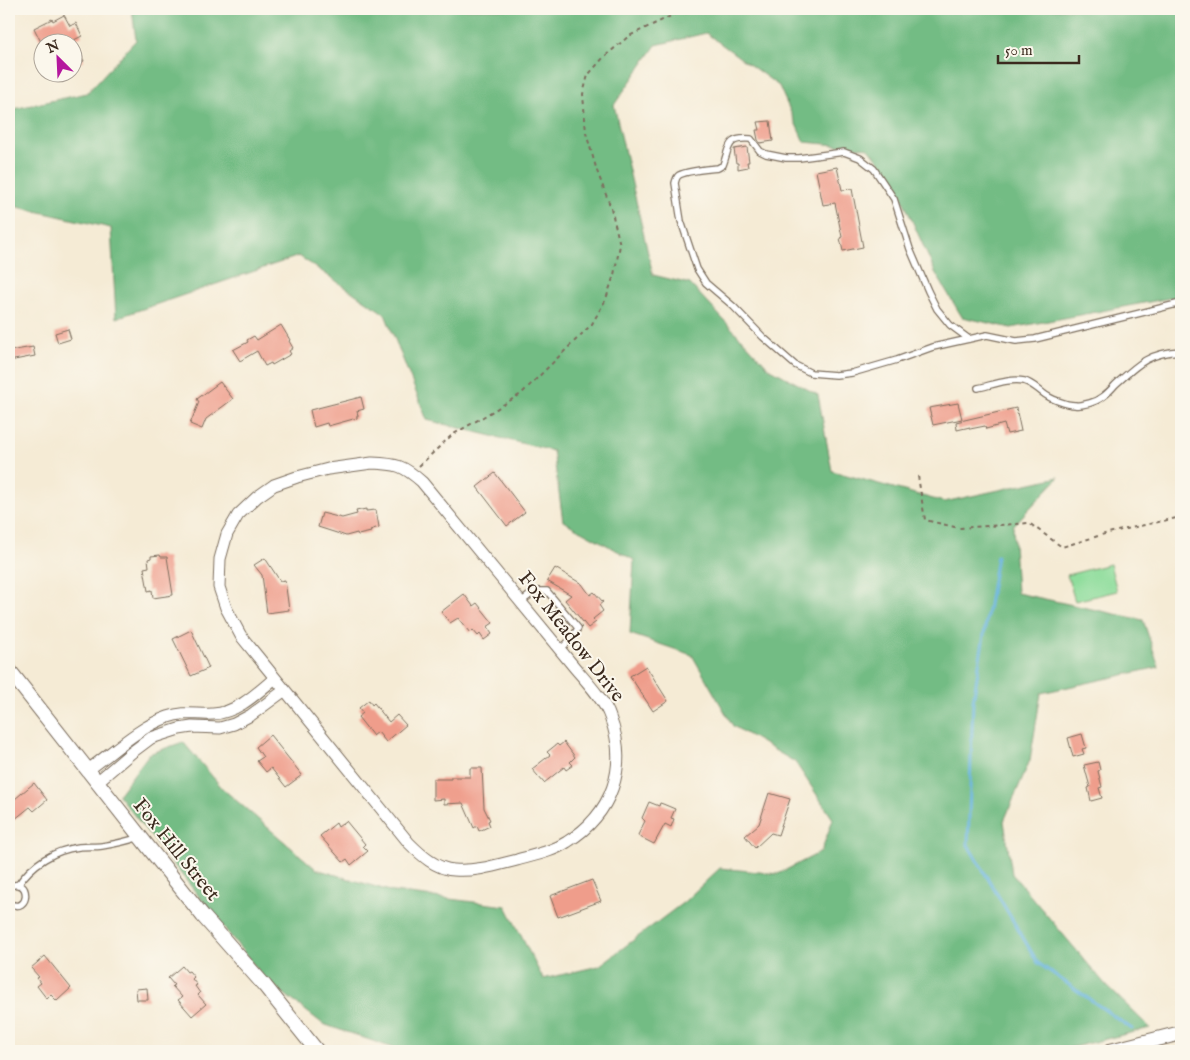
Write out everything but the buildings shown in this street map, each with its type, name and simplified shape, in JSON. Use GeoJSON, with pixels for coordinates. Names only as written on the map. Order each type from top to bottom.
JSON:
{"type":"FeatureCollection","features":[{"type":"Feature","properties":{"kind":"street","name":"Fox Meadow Drive"},"geometry":{"type":"LineString","coordinates":[[372,463],[393,464],[412,473],[422,482],[596,694],[610,716],[617,746],[618,763],[612,792],[605,806],[582,831],[566,843],[547,851],[490,867],[452,870],[437,865],[421,855],[241,636],[226,608],[219,587],[220,560],[227,534],[238,515],[257,497],[274,485],[320,471],[372,463]]}},
{"type":"Feature","properties":{"kind":"street","name":"Fox Hill Street"},"geometry":{"type":"LineString","coordinates":[[9,670],[203,916],[265,986],[317,1051]]}},
{"type":"Feature","properties":{"kind":"street"},"geometry":{"type":"LineString","coordinates":[[88,770],[152,724],[168,717],[185,713],[214,714],[227,712],[241,705],[275,678]]}},
{"type":"Feature","properties":{"kind":"street"},"geometry":{"type":"LineString","coordinates":[[97,782],[151,738],[179,729],[192,727],[220,728],[234,724],[251,715],[284,690]]}},
{"type":"Feature","properties":{"kind":"street"},"geometry":{"type":"LineString","coordinates":[[1110,1051],[1181,1033]]}},
{"type":"Feature","properties":{"kind":"lane"},"geometry":{"type":"LineString","coordinates":[[969,339],[950,325],[937,308],[910,249],[894,199],[874,169],[860,158],[844,152],[786,158],[766,154],[760,151],[751,139],[744,139],[736,140],[730,144],[723,165],[718,168],[685,173],[676,178],[675,183],[681,221],[697,270],[706,284],[733,306],[763,337],[795,365],[811,373],[836,375],[852,373],[933,347],[969,339],[987,335],[1016,341],[1035,339],[1181,303]]}},
{"type":"Feature","properties":{"kind":"lane"},"geometry":{"type":"LineString","coordinates":[[978,388],[1021,380],[1030,383],[1045,395],[1060,402],[1075,406],[1092,403],[1104,397],[1138,364],[1154,355],[1181,351]]}},
{"type":"Feature","properties":{"kind":"lane"},"geometry":{"type":"LineString","coordinates":[[520,602],[535,591],[547,591],[578,628],[573,638],[560,650]]}},
{"type":"Feature","properties":{"kind":"lane"},"geometry":{"type":"LineString","coordinates":[[18,885],[34,868],[50,856],[63,850],[101,846],[140,837]]}},
{"type":"Feature","properties":{"kind":"lane"},"geometry":{"type":"LineString","coordinates":[[9,887],[18,885],[26,892],[24,902],[18,905],[9,903]]}},
{"type":"Feature","properties":{"kind":"path"},"geometry":{"type":"LineString","coordinates":[[412,473],[452,435],[521,394],[592,324],[606,299],[614,275],[620,245],[611,208],[597,171],[586,133],[583,94],[586,81],[588,75],[604,57],[629,36],[682,9]]}},
{"type":"Feature","properties":{"kind":"path"},"geometry":{"type":"LineString","coordinates":[[918,476],[925,520],[960,528],[1029,523],[1062,547],[1108,533],[1181,517]]}},
{"type":"Feature","properties":{"kind":"green space"},"geometry":{"type":"Polygon","coordinates":[[[132,9],[1181,9],[1181,296],[1011,328],[962,317],[935,272],[894,180],[869,148],[804,142],[779,86],[706,33],[656,45],[614,105],[653,275],[690,284],[769,368],[818,395],[832,471],[944,502],[1059,477],[1013,526],[1017,593],[1143,620],[1159,667],[1041,693],[1030,760],[1004,821],[1012,874],[1105,984],[1150,1028],[1058,1051],[515,1051],[513,1049],[501,1051],[402,1051],[323,1024],[265,979],[118,795],[149,754],[183,742],[223,789],[316,869],[393,892],[506,906],[543,979],[599,966],[684,902],[720,868],[778,874],[821,852],[833,819],[795,762],[733,726],[692,655],[630,634],[634,560],[563,521],[553,451],[427,420],[385,314],[299,256],[116,318],[111,228],[9,205],[9,110],[87,93],[136,40],[132,9]]]}},
{"type":"Feature","properties":{"kind":"green space"},"geometry":{"type":"Polygon","coordinates":[[[1110,564],[1117,591],[1075,601],[1067,575],[1110,564]]]}},
{"type":"Feature","properties":{"kind":"waterway"},"geometry":{"type":"LineString","coordinates":[[997,556],[973,701],[968,845],[1038,963],[1132,1029]]}}]}
